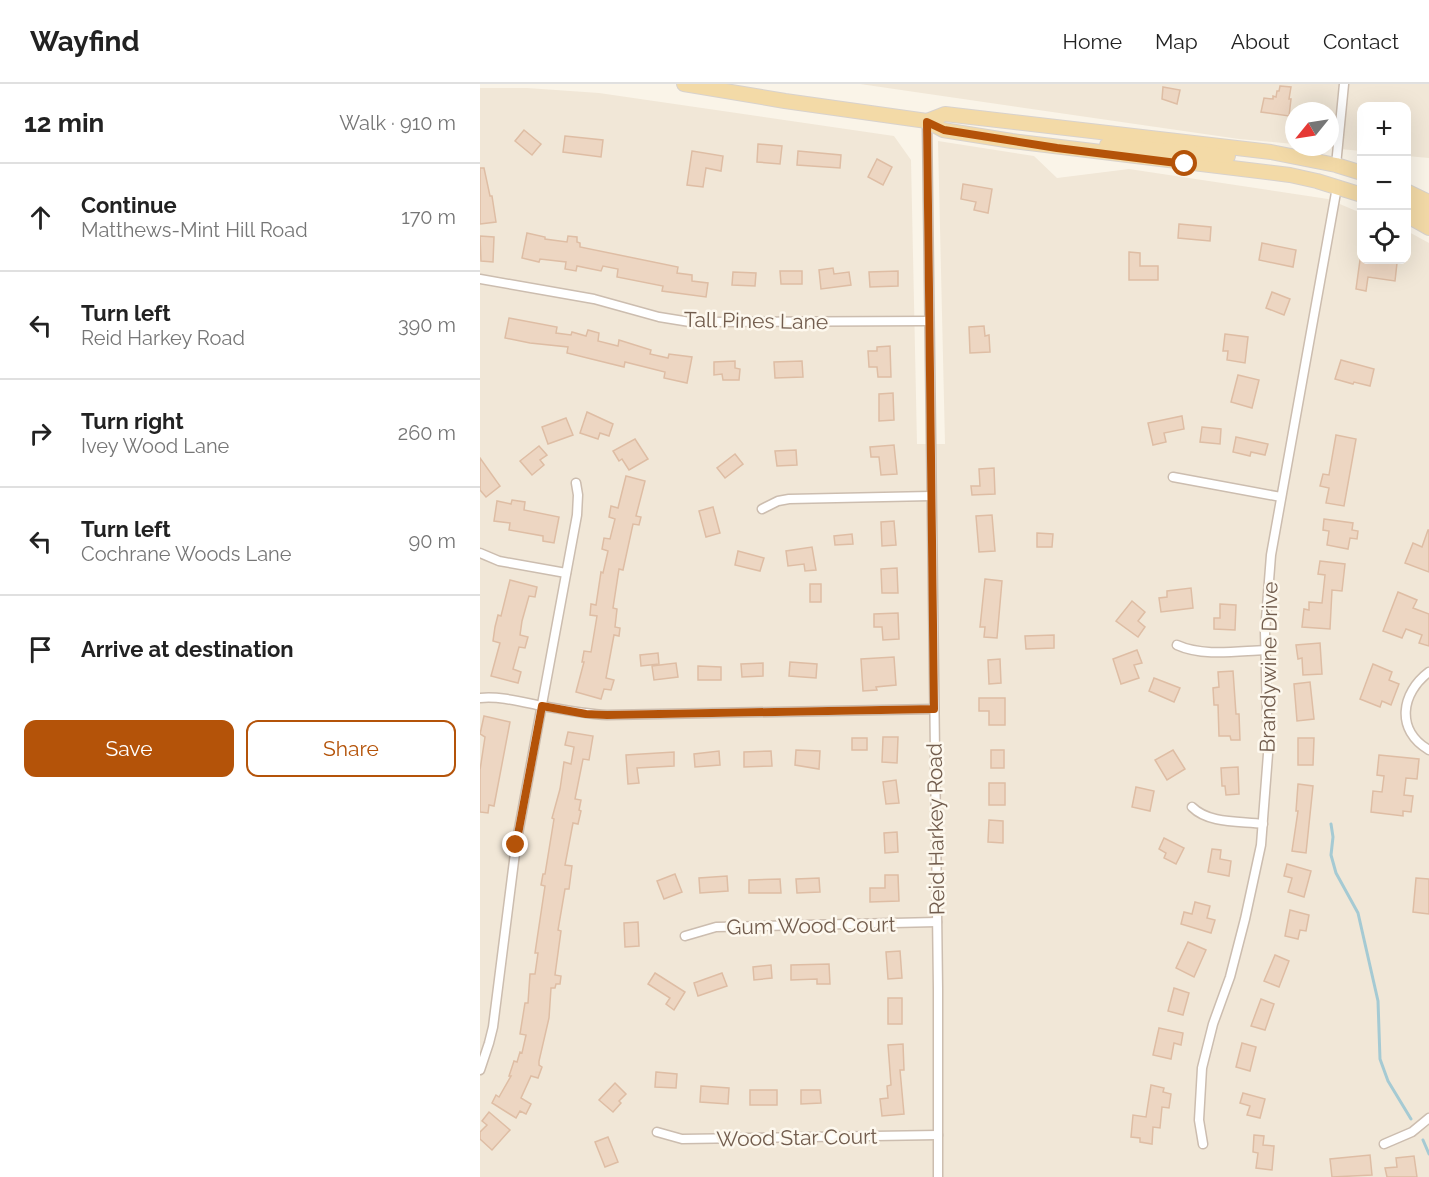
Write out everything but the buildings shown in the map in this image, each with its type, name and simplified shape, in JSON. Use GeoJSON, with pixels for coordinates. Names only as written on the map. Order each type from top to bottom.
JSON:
{"type":"FeatureCollection","features":[{"type":"Feature","properties":{"kind":"main road"},"geometry":{"type":"LineString","coordinates":[[684,84],[927,122],[944,130],[1057,148],[1290,175],[1357,193]]}},
{"type":"Feature","properties":{"kind":"main road"},"geometry":{"type":"LineString","coordinates":[[927,122],[945,114],[1271,152],[1357,171]]}},
{"type":"Feature","properties":{"kind":"main road"},"geometry":{"type":"LineString","coordinates":[[1057,148],[1060,141],[1065,140],[1254,158],[1271,152]]}},
{"type":"Feature","properties":{"kind":"main road"},"geometry":{"type":"LineString","coordinates":[[1290,175],[1306,170],[1357,184]]}},
{"type":"Feature","properties":{"kind":"main road"},"geometry":{"type":"LineString","coordinates":[[1411,193],[1429,202]]}},
{"type":"Feature","properties":{"kind":"main road"},"geometry":{"type":"LineString","coordinates":[[1411,205],[1429,215]]}},
{"type":"Feature","properties":{"kind":"main road"},"geometry":{"type":"LineString","coordinates":[[1411,217],[1429,228]]}},
{"type":"Feature","properties":{"kind":"street"},"geometry":{"type":"LineString","coordinates":[[1336,165],[1344,84]]}},
{"type":"Feature","properties":{"kind":"street","name":"Reid Harkey Road"},"geometry":{"type":"LineString","coordinates":[[927,122],[939,1177]]}},
{"type":"Feature","properties":{"kind":"street","name":"Brandywine Drive"},"geometry":{"type":"LineString","coordinates":[[1203,1144],[1199,1120],[1202,1068],[1213,1024],[1230,977],[1257,868],[1268,754],[1265,651],[1267,595],[1281,496],[1337,187]]}},
{"type":"Feature","properties":{"kind":"street","name":"Tall Pines Lane"},"geometry":{"type":"LineString","coordinates":[[480,279],[594,298],[658,317],[690,322],[929,321]]}},
{"type":"Feature","properties":{"kind":"street"},"geometry":{"type":"LineString","coordinates":[[1173,477],[1281,496]]}},
{"type":"Feature","properties":{"kind":"street"},"geometry":{"type":"LineString","coordinates":[[480,1070],[493,1027],[516,845],[577,515],[576,483]]}},
{"type":"Feature","properties":{"kind":"street"},"geometry":{"type":"LineString","coordinates":[[762,509],[778,501],[789,499],[931,496]]}},
{"type":"Feature","properties":{"kind":"street"},"geometry":{"type":"LineString","coordinates":[[480,553],[499,561],[566,573]]}},
{"type":"Feature","properties":{"kind":"street"},"geometry":{"type":"LineString","coordinates":[[1178,645],[1198,651],[1265,651]]}},
{"type":"Feature","properties":{"kind":"street"},"geometry":{"type":"LineString","coordinates":[[1429,672],[1418,680],[1410,692],[1406,708],[1406,722],[1412,734],[1429,750]]}},
{"type":"Feature","properties":{"kind":"street"},"geometry":{"type":"LineString","coordinates":[[480,698],[488,697],[586,714],[607,715],[934,709]]}},
{"type":"Feature","properties":{"kind":"street"},"geometry":{"type":"LineString","coordinates":[[1192,807],[1198,813],[1214,819],[1263,824]]}},
{"type":"Feature","properties":{"kind":"street","name":"Gum Wood Court"},"geometry":{"type":"LineString","coordinates":[[685,936],[716,927],[937,922]]}},
{"type":"Feature","properties":{"kind":"street"},"geometry":{"type":"LineString","coordinates":[[1384,1144],[1412,1132],[1429,1118]]}},
{"type":"Feature","properties":{"kind":"street","name":"Wood Star Court"},"geometry":{"type":"LineString","coordinates":[[657,1132],[682,1139],[938,1135]]}},
{"type":"Feature","properties":{"kind":"shaded area"},"geometry":{"type":"Polygon","coordinates":[[[860,84],[1429,84],[1429,158],[1411,156],[1411,102],[1357,102],[1357,151],[1339,149],[1339,102],[1285,102],[1285,143],[1239,139],[860,84]]]}},
{"type":"Feature","properties":{"kind":"shaded area"},"geometry":{"type":"Polygon","coordinates":[[[480,88],[527,88],[599,93],[894,136],[911,160],[917,444],[945,444],[938,141],[1034,156],[1057,178],[1129,169],[1328,199],[1357,211],[1357,264],[1411,264],[1411,233],[1429,243],[1429,1177],[480,1177],[480,88]]]}},
{"type":"Feature","properties":{"kind":"waterway"},"geometry":{"type":"LineString","coordinates":[[1331,824],[1333,837],[1331,855],[1336,873],[1358,913],[1378,1001],[1380,1059],[1388,1081],[1411,1119]]}},
{"type":"Feature","properties":{"kind":"waterway"},"geometry":{"type":"LineString","coordinates":[[1423,1140],[1429,1154]]}},
{"type":"Feature","properties":{"kind":"route"},"geometry":{"type":"LineString","coordinates":[[516,845],[542,706],[586,714],[607,715],[934,709],[927,122],[944,130],[1057,148],[1185,164]]}}]}
